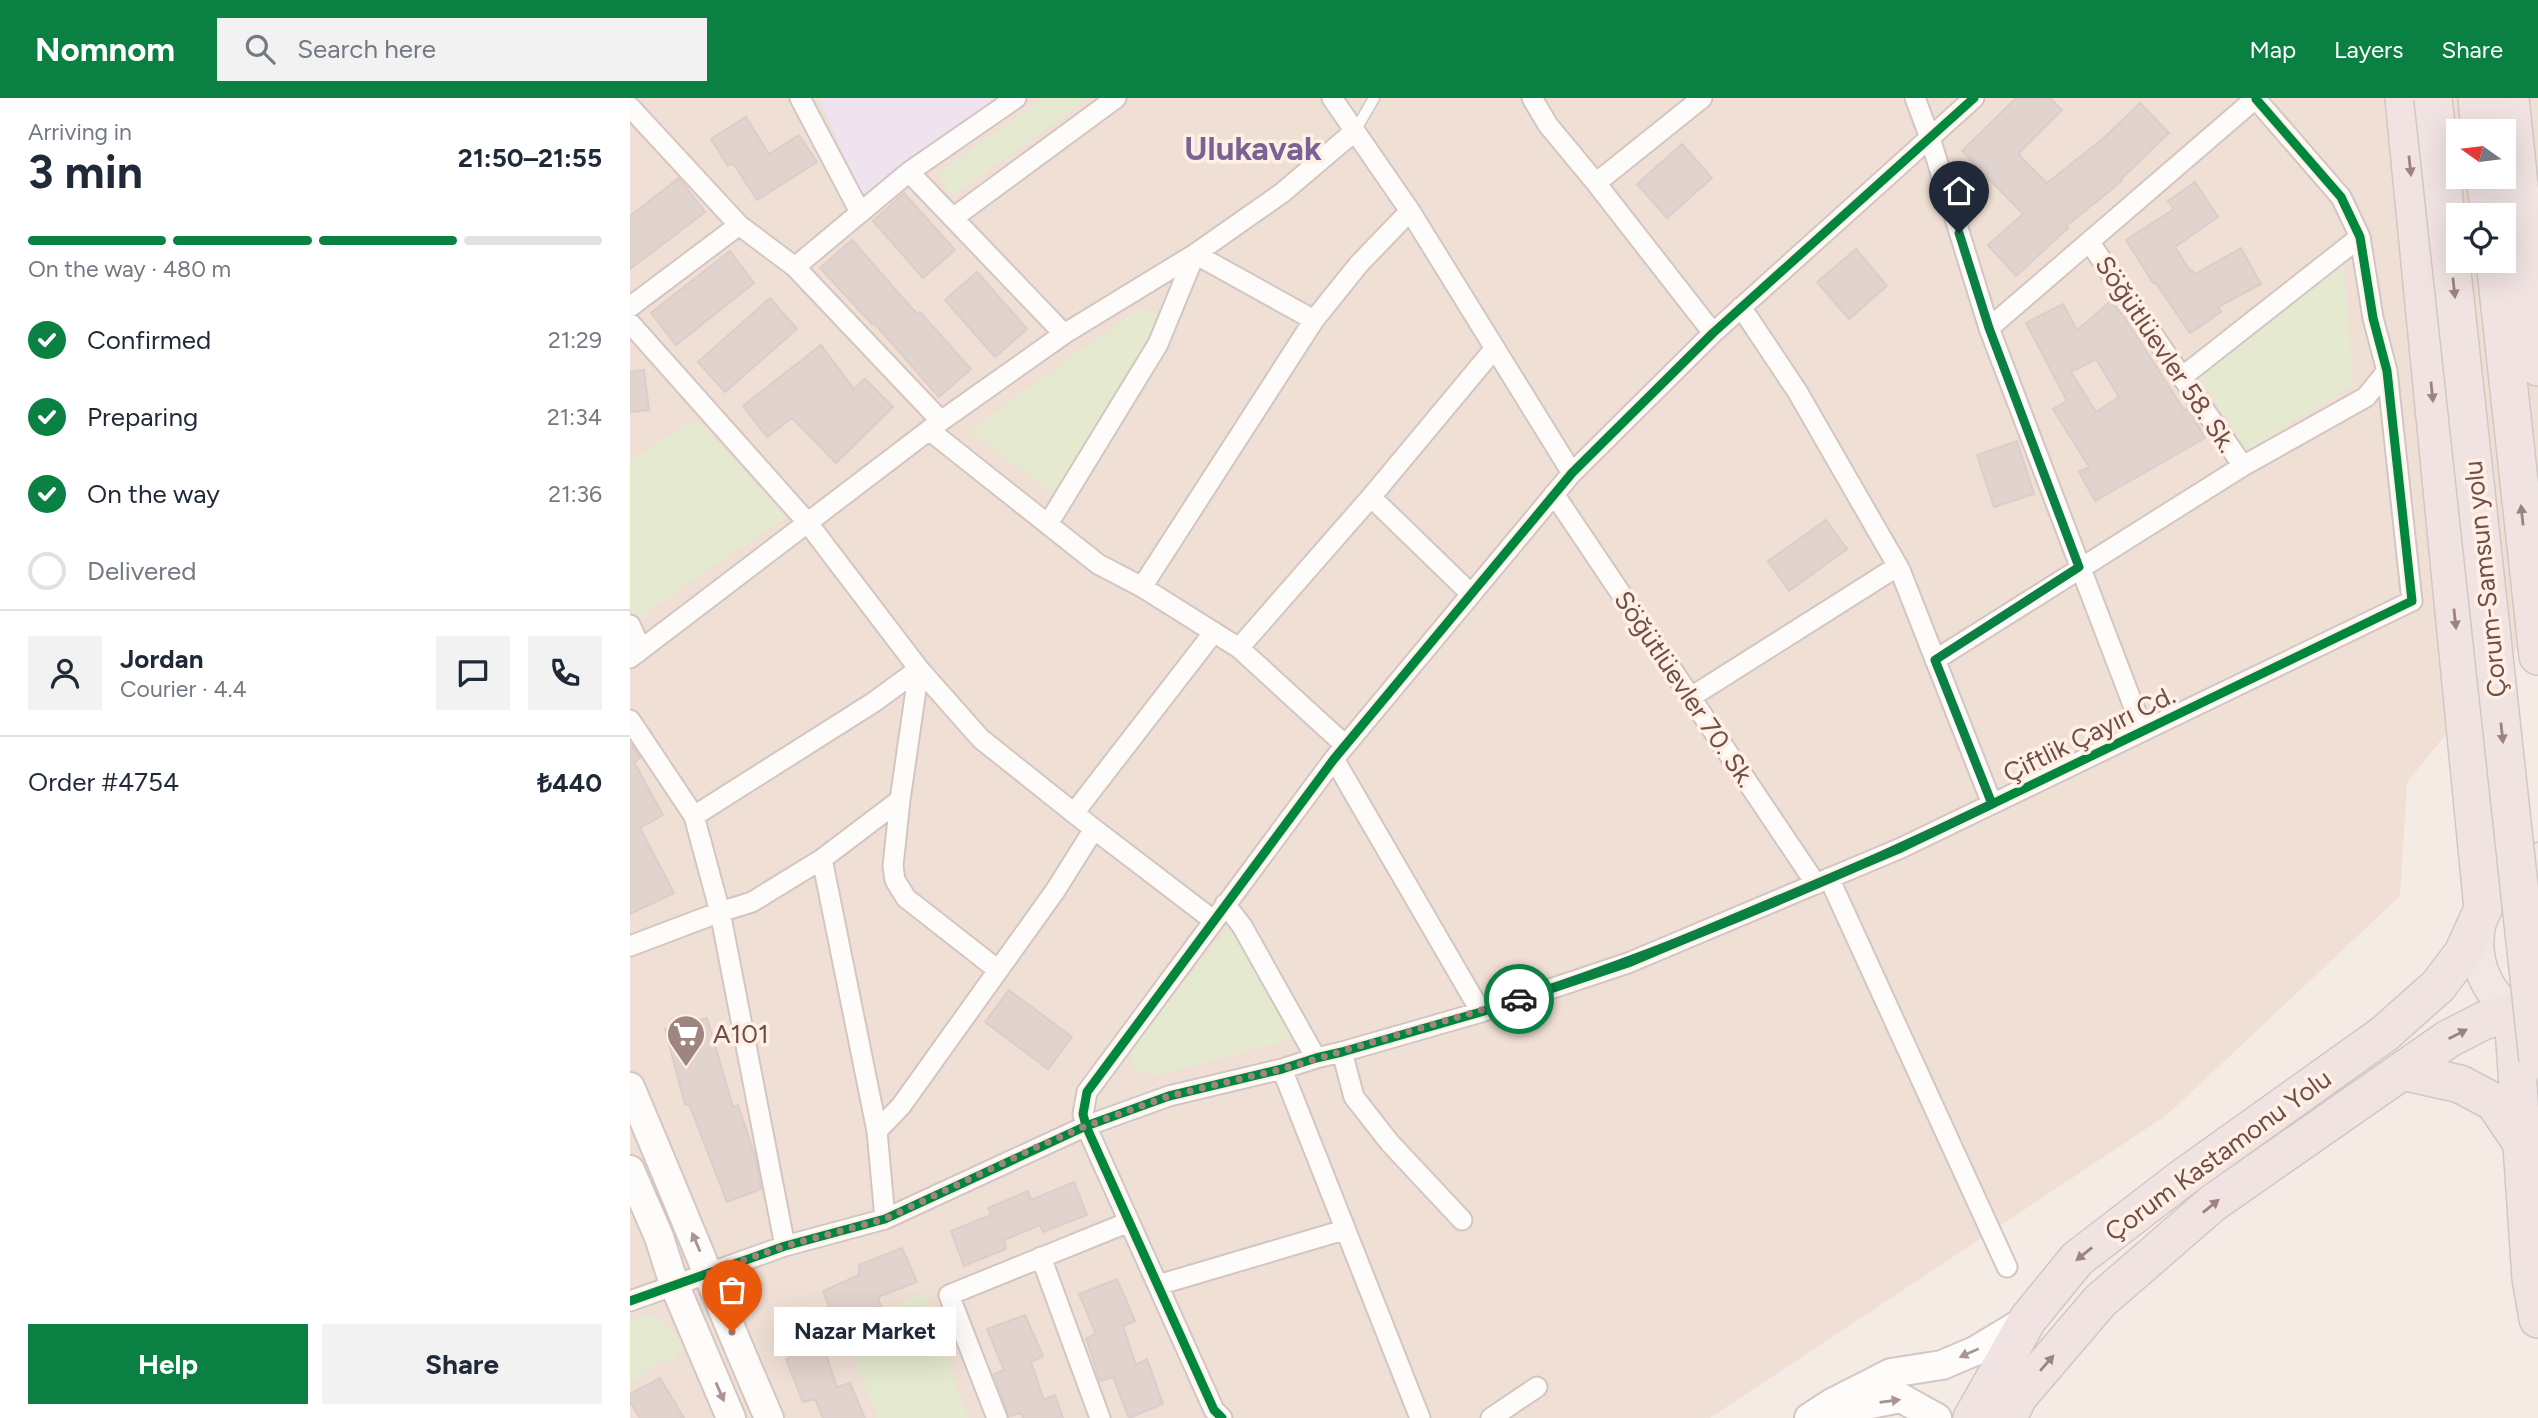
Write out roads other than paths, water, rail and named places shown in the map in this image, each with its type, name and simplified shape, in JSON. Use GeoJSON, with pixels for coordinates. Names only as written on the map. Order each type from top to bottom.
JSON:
{"type":"FeatureCollection","features":[{"type":"Feature","properties":{"kind":"highway"},"geometry":{"type":"LineString","coordinates":[[2403,98],[2483,909]]}},
{"type":"Feature","properties":{"kind":"highway","name":"Çorum-Samsun yolu"},"geometry":{"type":"LineString","coordinates":[[2433,98],[2538,1060]]}},
{"type":"Feature","properties":{"kind":"highway"},"geometry":{"type":"LineString","coordinates":[[2477,98],[2479,119]]}},
{"type":"Feature","properties":{"kind":"highway"},"geometry":{"type":"LineString","coordinates":[[2510,98],[2538,367]]}},
{"type":"Feature","properties":{"kind":"highway","name":"Çorum-Samsun yolu"},"geometry":{"type":"LineString","coordinates":[[2495,273],[2538,656]]}},
{"type":"Feature","properties":{"kind":"highway"},"geometry":{"type":"LineString","coordinates":[[2384,1034],[2452,920],[2477,849]]}},
{"type":"Feature","properties":{"kind":"highway","name":"Çorum Kastamonu Yolu"},"geometry":{"type":"LineString","coordinates":[[1972,1418],[2028,1319],[2077,1259],[2181,1179],[2384,1034],[2438,986],[2463,953],[2483,909]]}},
{"type":"Feature","properties":{"kind":"highway"},"geometry":{"type":"LineString","coordinates":[[2525,1018],[2521,1142],[2530,1278],[2538,1319]]}},
{"type":"Feature","properties":{"kind":"highway","name":"Çorum Kastamonu Yolu"},"geometry":{"type":"LineString","coordinates":[[2008,1418],[2018,1397],[2100,1301],[2213,1203],[2448,1039],[2483,1021],[2525,1018]]}},
{"type":"Feature","properties":{"kind":"highway"},"geometry":{"type":"LineString","coordinates":[[2402,1071],[2460,1084],[2494,1102],[2521,1142]]}},
{"type":"Feature","properties":{"kind":"main road"},"geometry":{"type":"LineString","coordinates":[[2525,1018],[2493,992],[2480,966],[2477,937],[2483,909],[2497,885],[2518,867],[2538,859]]}},
{"type":"Feature","properties":{"kind":"street"},"geometry":{"type":"LineString","coordinates":[[800,98],[860,212]]}},
{"type":"Feature","properties":{"kind":"street"},"geometry":{"type":"LineString","coordinates":[[795,267],[909,173],[1016,98]]}},
{"type":"Feature","properties":{"kind":"street"},"geometry":{"type":"LineString","coordinates":[[953,218],[1115,98]]}},
{"type":"Feature","properties":{"kind":"street"},"geometry":{"type":"LineString","coordinates":[[1332,98],[1410,211],[1572,473]]}},
{"type":"Feature","properties":{"kind":"street"},"geometry":{"type":"LineString","coordinates":[[1532,98],[1548,125],[1713,333]]}},
{"type":"Feature","properties":{"kind":"street"},"geometry":{"type":"LineString","coordinates":[[1915,98],[1989,328],[2143,731]]}},
{"type":"Feature","properties":{"kind":"street"},"geometry":{"type":"LineString","coordinates":[[1196,1418],[1218,1414],[1086,1126],[1083,1114],[1087,1092],[1340,752],[1572,473],[1713,333],[1974,98]]}},
{"type":"Feature","properties":{"kind":"street"},"geometry":{"type":"LineString","coordinates":[[1935,660],[2242,466],[2366,397],[2387,371],[2373,318],[2360,237],[2340,197],[2256,98],[1989,328]]}},
{"type":"Feature","properties":{"kind":"street"},"geometry":{"type":"LineString","coordinates":[[1596,183],[1690,102]]}},
{"type":"Feature","properties":{"kind":"street"},"geometry":{"type":"LineString","coordinates":[[630,107],[739,225],[795,267],[935,425],[1098,564],[1142,587],[1239,648],[1340,752],[1481,1012]]}},
{"type":"Feature","properties":{"kind":"street"},"geometry":{"type":"LineString","coordinates":[[630,625],[636,654],[935,425],[1064,334],[1195,254],[1282,193],[1355,131]]}},
{"type":"Feature","properties":{"kind":"street"},"geometry":{"type":"LineString","coordinates":[[909,173],[1064,334]]}},
{"type":"Feature","properties":{"kind":"street"},"geometry":{"type":"LineString","coordinates":[[1142,587],[1314,320],[1359,264],[1410,211]]}},
{"type":"Feature","properties":{"kind":"street"},"geometry":{"type":"LineString","coordinates":[[630,307],[739,225]]}},
{"type":"Feature","properties":{"kind":"street"},"geometry":{"type":"LineString","coordinates":[[2182,377],[2360,237]]}},
{"type":"Feature","properties":{"kind":"street","name":"Söğütlüevler 58. Sk."},"geometry":{"type":"LineString","coordinates":[[2090,243],[2242,466]]}},
{"type":"Feature","properties":{"kind":"street"},"geometry":{"type":"LineString","coordinates":[[1195,254],[1314,320]]}},
{"type":"Feature","properties":{"kind":"street"},"geometry":{"type":"LineString","coordinates":[[1048,524],[1158,344],[1195,254]]}},
{"type":"Feature","properties":{"kind":"street"},"geometry":{"type":"LineString","coordinates":[[1741,307],[1797,391],[1898,566],[1992,804]]}},
{"type":"Feature","properties":{"kind":"street"},"geometry":{"type":"LineString","coordinates":[[630,323],[807,522],[919,668],[981,739],[1213,920]]}},
{"type":"Feature","properties":{"kind":"street"},"geometry":{"type":"LineString","coordinates":[[1239,648],[1495,348]]}},
{"type":"Feature","properties":{"kind":"street","name":"Çiftlik Çayırı Cd."},"geometry":{"type":"LineString","coordinates":[[630,1301],[674,1283],[785,1246],[885,1219],[1086,1126],[1169,1096],[1282,1069],[1481,1012],[1628,963],[1901,848],[2412,601],[2387,371]]}},
{"type":"Feature","properties":{"kind":"street","name":"Söğütlüevler 70. Sk."},"geometry":{"type":"LineString","coordinates":[[1554,494],[1690,697],[1822,881],[2007,1267]]}},
{"type":"Feature","properties":{"kind":"street"},"geometry":{"type":"LineString","coordinates":[[1371,496],[1470,593]]}},
{"type":"Feature","properties":{"kind":"street"},"geometry":{"type":"LineString","coordinates":[[1690,697],[1898,566]]}},
{"type":"Feature","properties":{"kind":"street"},"geometry":{"type":"LineString","coordinates":[[1074,813],[1214,632]]}},
{"type":"Feature","properties":{"kind":"street"},"geometry":{"type":"LineString","coordinates":[[919,668],[893,866],[897,887],[906,898],[998,970]]}},
{"type":"Feature","properties":{"kind":"street"},"geometry":{"type":"LineString","coordinates":[[694,816],[874,702],[919,668]]}},
{"type":"Feature","properties":{"kind":"street"},"geometry":{"type":"LineString","coordinates":[[630,720],[694,816],[720,912],[785,1246]]}},
{"type":"Feature","properties":{"kind":"street"},"geometry":{"type":"LineString","coordinates":[[630,946],[752,902],[822,859],[900,800]]}},
{"type":"Feature","properties":{"kind":"street"},"geometry":{"type":"LineString","coordinates":[[877,1130],[901,1106],[1055,891],[1094,829]]}},
{"type":"Feature","properties":{"kind":"street"},"geometry":{"type":"LineString","coordinates":[[822,859],[877,1130],[885,1219]]}},
{"type":"Feature","properties":{"kind":"street"},"geometry":{"type":"LineString","coordinates":[[1225,904],[1242,926],[1316,1058]]}},
{"type":"Feature","properties":{"kind":"street"},"geometry":{"type":"LineString","coordinates":[[1342,1052],[1354,1097],[1390,1143],[1462,1220]]}},
{"type":"Feature","properties":{"kind":"street"},"geometry":{"type":"LineString","coordinates":[[1282,1069],[1420,1418]]}},
{"type":"Feature","properties":{"kind":"street"},"geometry":{"type":"LineString","coordinates":[[630,1087],[769,1418]]}},
{"type":"Feature","properties":{"kind":"street"},"geometry":{"type":"LineString","coordinates":[[630,1170],[731,1418]]}},
{"type":"Feature","properties":{"kind":"street"},"geometry":{"type":"LineString","coordinates":[[997,1418],[949,1294],[1129,1222]]}},
{"type":"Feature","properties":{"kind":"street"},"geometry":{"type":"LineString","coordinates":[[1158,1285],[1344,1230]]}},
{"type":"Feature","properties":{"kind":"street"},"geometry":{"type":"LineString","coordinates":[[1041,1257],[1100,1418]]}},
{"type":"Feature","properties":{"kind":"street"},"geometry":{"type":"LineString","coordinates":[[1809,1418],[1891,1373],[1941,1364],[1975,1351],[2028,1319]]}},
{"type":"Feature","properties":{"kind":"street"},"geometry":{"type":"LineString","coordinates":[[1491,1418],[1537,1387]]}},
{"type":"Feature","properties":{"kind":"street"},"geometry":{"type":"LineString","coordinates":[[1843,1418],[1860,1406],[1901,1398],[1937,1418]]}},
{"type":"Feature","properties":{"kind":"lane"},"geometry":{"type":"LineString","coordinates":[[1355,131],[1374,98]]}},
{"type":"Feature","properties":{"kind":"place","name":"A101"},"geometry":{"type":"Point","coordinates":[686,1068]}},
{"type":"Feature","properties":{"kind":"place","name":"Nazar Market"},"geometry":{"type":"Point","coordinates":[732,1332]}},
{"type":"Feature","properties":{"kind":"district","name":"Ulukavak"},"geometry":{"type":"Point","coordinates":[1253,148]}}]}
